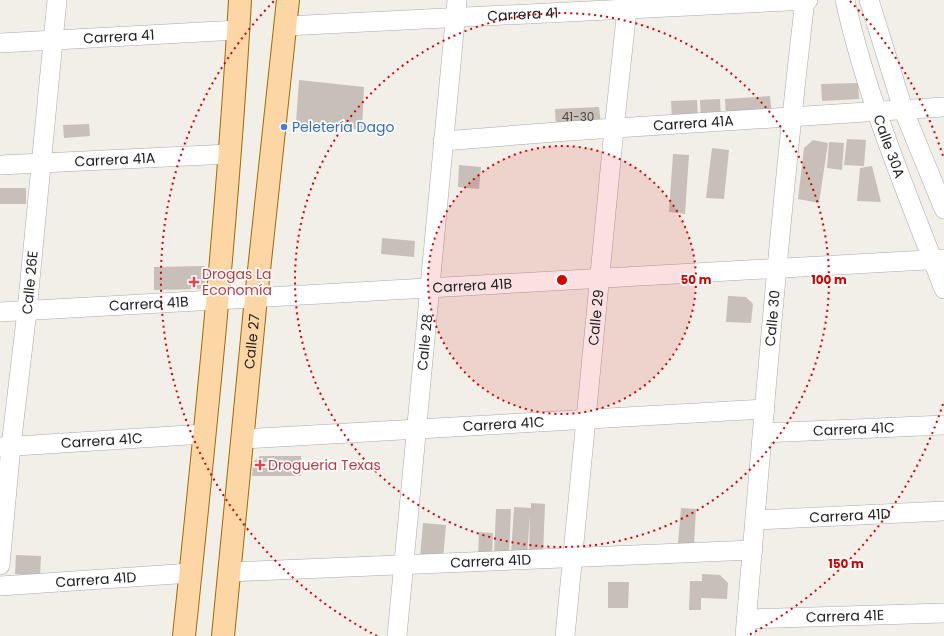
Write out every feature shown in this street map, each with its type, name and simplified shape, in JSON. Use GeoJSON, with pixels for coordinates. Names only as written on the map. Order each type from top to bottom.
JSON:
{"type":"FeatureCollection","features":[{"type":"Feature","properties":{"kind":"main road"},"geometry":{"type":"LineString","coordinates":[[184,636],[230,154],[240,0]]}},
{"type":"Feature","properties":{"kind":"main road","name":"Calle 27"},"geometry":{"type":"LineString","coordinates":[[223,636],[256,298],[288,0]]}},
{"type":"Feature","properties":{"kind":"street","name":"Calle 26E"},"geometry":{"type":"LineString","coordinates":[[0,564],[5,446],[27,311],[57,0]]}},
{"type":"Feature","properties":{"kind":"street","name":"Calle 30"},"geometry":{"type":"LineString","coordinates":[[746,628],[777,268],[804,0]]}},
{"type":"Feature","properties":{"kind":"street","name":"Carrera 41"},"geometry":{"type":"LineString","coordinates":[[286,26],[457,9],[808,0]]}},
{"type":"Feature","properties":{"kind":"street","name":"Calle 30A"},"geometry":{"type":"LineString","coordinates":[[845,0],[851,27],[876,112],[938,259],[944,289]]}},
{"type":"Feature","properties":{"kind":"street","name":"Calle 30A"},"geometry":{"type":"LineString","coordinates":[[869,0],[903,109],[944,210]]}},
{"type":"Feature","properties":{"kind":"street","name":"Calle 29"},"geometry":{"type":"LineString","coordinates":[[565,636],[599,278],[628,4]]}},
{"type":"Feature","properties":{"kind":"street","name":"Calle 28"},"geometry":{"type":"LineString","coordinates":[[397,636],[443,141],[457,9]]}},
{"type":"Feature","properties":{"kind":"street","name":"Carrera 41"},"geometry":{"type":"LineString","coordinates":[[0,43],[238,30]]}},
{"type":"Feature","properties":{"kind":"street","name":"Carrera 41A"},"geometry":{"type":"LineString","coordinates":[[443,141],[569,131],[791,118],[944,107]]}},
{"type":"Feature","properties":{"kind":"street","name":"Carrera 41A"},"geometry":{"type":"LineString","coordinates":[[0,165],[230,154]]}},
{"type":"Feature","properties":{"kind":"street","name":"Carrera 41B"},"geometry":{"type":"LineString","coordinates":[[0,312],[938,259]]}},
{"type":"Feature","properties":{"kind":"street","name":"Carrera 41C"},"geometry":{"type":"LineString","coordinates":[[243,439],[765,408]]}},
{"type":"Feature","properties":{"kind":"street","name":"Carrera 41C"},"geometry":{"type":"LineString","coordinates":[[763,433],[944,426]]}},
{"type":"Feature","properties":{"kind":"street","name":"Carrera 41C"},"geometry":{"type":"LineString","coordinates":[[5,446],[204,434]]}},
{"type":"Feature","properties":{"kind":"street","name":"Carrera 41D"},"geometry":{"type":"LineString","coordinates":[[755,520],[944,511]]}},
{"type":"Feature","properties":{"kind":"street","name":"Carrera 41D"},"geometry":{"type":"LineString","coordinates":[[230,572],[753,550]]}},
{"type":"Feature","properties":{"kind":"street","name":"Carrera 41D"},"geometry":{"type":"LineString","coordinates":[[0,586],[191,573]]}},
{"type":"Feature","properties":{"kind":"street","name":"Carrera 41E"},"geometry":{"type":"LineString","coordinates":[[746,628],[944,613]]}},
{"type":"Feature","properties":{"kind":"building"},"geometry":{"type":"Polygon","coordinates":[[[299,80],[364,87],[362,130],[296,123],[299,80]]]}},
{"type":"Feature","properties":{"kind":"building"},"geometry":{"type":"Polygon","coordinates":[[[858,83],[859,99],[822,101],[821,84],[858,83]]]}},
{"type":"Feature","properties":{"kind":"building"},"geometry":{"type":"Polygon","coordinates":[[[770,96],[772,116],[726,119],[725,99],[770,96]]]}},
{"type":"Feature","properties":{"kind":"building"},"geometry":{"type":"Polygon","coordinates":[[[720,99],[721,119],[701,120],[700,100],[720,99]]]}},
{"type":"Feature","properties":{"kind":"building"},"geometry":{"type":"Polygon","coordinates":[[[697,100],[698,119],[672,119],[671,101],[697,100]]]}},
{"type":"Feature","properties":{"kind":"building"},"geometry":{"type":"Polygon","coordinates":[[[599,107],[601,125],[556,128],[555,109],[599,107]]]}},
{"type":"Feature","properties":{"kind":"building"},"geometry":{"type":"Polygon","coordinates":[[[89,124],[90,136],[64,138],[63,125],[89,124]]]}},
{"type":"Feature","properties":{"kind":"building"},"geometry":{"type":"Polygon","coordinates":[[[847,139],[866,140],[864,166],[844,165],[847,139]]]}},
{"type":"Feature","properties":{"kind":"building"},"geometry":{"type":"Polygon","coordinates":[[[813,140],[828,143],[819,203],[798,199],[804,148],[813,140]]]}},
{"type":"Feature","properties":{"kind":"building"},"geometry":{"type":"Polygon","coordinates":[[[829,142],[844,143],[842,170],[827,168],[829,142]]]}},
{"type":"Feature","properties":{"kind":"building"},"geometry":{"type":"Polygon","coordinates":[[[712,148],[729,150],[724,199],[706,198],[712,148]]]}},
{"type":"Feature","properties":{"kind":"building"},"geometry":{"type":"Polygon","coordinates":[[[673,154],[689,155],[685,214],[669,212],[673,154]]]}},
{"type":"Feature","properties":{"kind":"building"},"geometry":{"type":"Polygon","coordinates":[[[459,165],[481,167],[479,189],[458,187],[459,165]]]}},
{"type":"Feature","properties":{"kind":"building"},"geometry":{"type":"Polygon","coordinates":[[[872,166],[881,202],[857,201],[860,168],[872,166]]]}},
{"type":"Feature","properties":{"kind":"building"},"geometry":{"type":"Polygon","coordinates":[[[0,188],[26,188],[26,204],[0,204],[0,188]]]}},
{"type":"Feature","properties":{"kind":"building"},"geometry":{"type":"Polygon","coordinates":[[[382,238],[415,241],[414,257],[381,254],[382,238]]]}},
{"type":"Feature","properties":{"kind":"building"},"geometry":{"type":"Polygon","coordinates":[[[204,266],[205,283],[200,289],[154,290],[154,267],[204,266]]]}},
{"type":"Feature","properties":{"kind":"building"},"geometry":{"type":"Polygon","coordinates":[[[728,296],[746,297],[753,304],[751,323],[726,322],[728,296]]]}},
{"type":"Feature","properties":{"kind":"building"},"geometry":{"type":"Polygon","coordinates":[[[260,456],[301,456],[301,476],[252,476],[253,462],[260,456]]]}},
{"type":"Feature","properties":{"kind":"building"},"geometry":{"type":"Polygon","coordinates":[[[531,503],[545,504],[543,555],[529,555],[530,514],[527,555],[511,554],[514,507],[531,508],[531,503]]]}},
{"type":"Feature","properties":{"kind":"building"},"geometry":{"type":"Polygon","coordinates":[[[681,508],[696,509],[694,545],[678,543],[681,508]]]}},
{"type":"Feature","properties":{"kind":"building"},"geometry":{"type":"Polygon","coordinates":[[[496,509],[511,509],[509,556],[494,555],[496,509]]]}},
{"type":"Feature","properties":{"kind":"building"},"geometry":{"type":"Polygon","coordinates":[[[423,523],[446,525],[443,559],[420,557],[423,523]]]}},
{"type":"Feature","properties":{"kind":"building"},"geometry":{"type":"Polygon","coordinates":[[[479,532],[493,533],[492,557],[478,557],[479,532]]]}},
{"type":"Feature","properties":{"kind":"building"},"geometry":{"type":"Polygon","coordinates":[[[16,555],[41,556],[40,576],[15,574],[16,555]]]}},
{"type":"Feature","properties":{"kind":"building"},"geometry":{"type":"Polygon","coordinates":[[[702,574],[720,575],[728,583],[727,599],[701,598],[701,610],[689,610],[690,581],[702,581],[702,574]]]}},
{"type":"Feature","properties":{"kind":"building"},"geometry":{"type":"Polygon","coordinates":[[[608,582],[629,582],[628,608],[608,608],[608,582]]]}},
{"type":"Feature","properties":{"kind":"place","name":"Peletería Dago"},"geometry":{"type":"Point","coordinates":[284,127]}},
{"type":"Feature","properties":{"kind":"place","name":"Drogas La Economía"},"geometry":{"type":"Point","coordinates":[194,282]}},
{"type":"Feature","properties":{"kind":"place","name":"Drogueria Texas"},"geometry":{"type":"Point","coordinates":[260,465]}}]}
